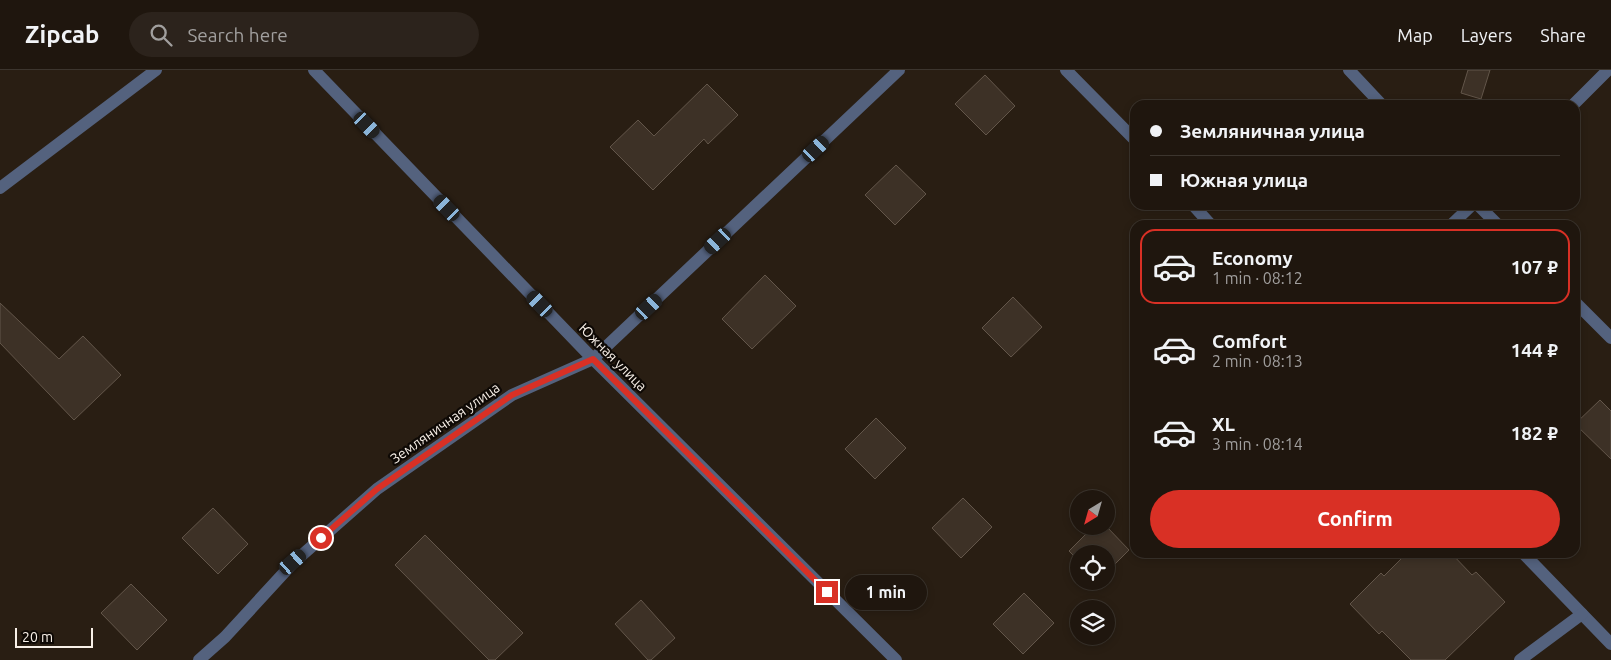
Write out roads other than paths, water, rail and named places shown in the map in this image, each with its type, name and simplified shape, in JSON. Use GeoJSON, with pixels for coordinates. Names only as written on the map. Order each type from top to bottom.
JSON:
{"type":"FeatureCollection","features":[{"type":"Feature","properties":{"kind":"street"},"geometry":{"type":"LineString","coordinates":[[0,188],[156,70]]}},
{"type":"Feature","properties":{"kind":"street","name":"Южная улица"},"geometry":{"type":"LineString","coordinates":[[314,70],[593,359],[896,660]]}},
{"type":"Feature","properties":{"kind":"street","name":"Земляничная улица"},"geometry":{"type":"LineString","coordinates":[[199,660],[225,637],[293,562],[377,489],[512,395],[593,359],[899,70]]}},
{"type":"Feature","properties":{"kind":"street"},"geometry":{"type":"LineString","coordinates":[[1066,70],[1130,135]]}},
{"type":"Feature","properties":{"kind":"street"},"geometry":{"type":"LineString","coordinates":[[1349,70],[1377,100]]}},
{"type":"Feature","properties":{"kind":"street"},"geometry":{"type":"LineString","coordinates":[[1578,100],[1608,70]]}},
{"type":"Feature","properties":{"kind":"street"},"geometry":{"type":"LineString","coordinates":[[1198,210],[1206,220]]}},
{"type":"Feature","properties":{"kind":"street"},"geometry":{"type":"LineString","coordinates":[[1456,220],[1466,210]]}},
{"type":"Feature","properties":{"kind":"street"},"geometry":{"type":"LineString","coordinates":[[1483,210],[1493,220]]}},
{"type":"Feature","properties":{"kind":"street"},"geometry":{"type":"LineString","coordinates":[[1580,307],[1611,338]]}},
{"type":"Feature","properties":{"kind":"street"},"geometry":{"type":"LineString","coordinates":[[1528,558],[1611,644]]}},
{"type":"Feature","properties":{"kind":"street"},"geometry":{"type":"LineString","coordinates":[[1520,660],[1582,614]]}}]}
